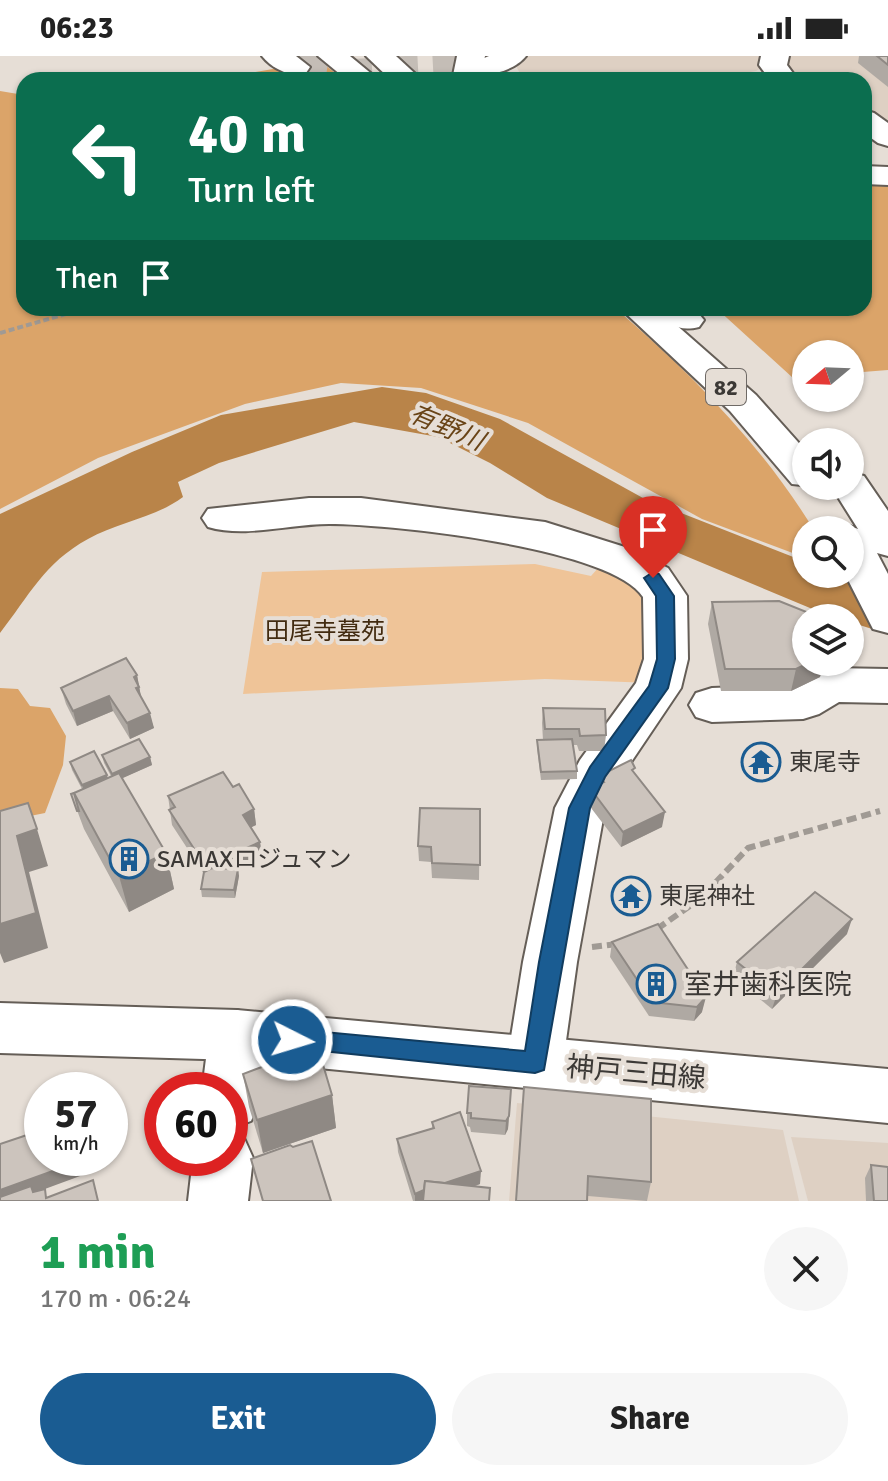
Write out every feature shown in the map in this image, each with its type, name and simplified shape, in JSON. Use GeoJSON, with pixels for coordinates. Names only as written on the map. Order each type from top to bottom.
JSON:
{"type":"FeatureCollection","features":[{"type":"Feature","properties":{"kind":"main road"},"geometry":{"type":"LineString","coordinates":[[332,56],[354,72]]}},
{"type":"Feature","properties":{"kind":"main road"},"geometry":{"type":"LineString","coordinates":[[353,56],[371,72]]}},
{"type":"Feature","properties":{"kind":"main road"},"geometry":{"type":"LineString","coordinates":[[380,56],[399,72]]}},
{"type":"Feature","properties":{"kind":"main road","name":"82"},"geometry":{"type":"LineString","coordinates":[[646,316],[743,403],[792,459]]}},
{"type":"Feature","properties":{"kind":"main road","name":"82"},"geometry":{"type":"LineString","coordinates":[[682,316],[802,428]]}},
{"type":"Feature","properties":{"kind":"main road"},"geometry":{"type":"LineString","coordinates":[[826,500],[839,516]]}},
{"type":"Feature","properties":{"kind":"main road"},"geometry":{"type":"LineString","coordinates":[[222,518],[309,511],[361,511],[545,536],[613,558],[653,578],[665,596],[666,659],[658,688],[597,773],[580,808],[550,962],[535,1062]]}},
{"type":"Feature","properties":{"kind":"main road"},"geometry":{"type":"LineString","coordinates":[[864,553],[888,618]]}},
{"type":"Feature","properties":{"kind":"main road"},"geometry":{"type":"LineString","coordinates":[[712,705],[803,702],[831,685],[888,686]]}},
{"type":"Feature","properties":{"kind":"main road","name":"神戸三田線"},"geometry":{"type":"LineString","coordinates":[[0,1028],[237,1035],[888,1096]]}},
{"type":"Feature","properties":{"kind":"main road"},"geometry":{"type":"LineString","coordinates":[[233,1072],[237,1035]]}},
{"type":"Feature","properties":{"kind":"main road"},"geometry":{"type":"LineString","coordinates":[[218,1201],[221,1176]]}},
{"type":"Feature","properties":{"kind":"path"},"geometry":{"type":"LineString","coordinates":[[0,333],[59,316]]}},
{"type":"Feature","properties":{"kind":"path"},"geometry":{"type":"LineString","coordinates":[[644,936],[701,898],[748,848],[880,811]]}},
{"type":"Feature","properties":{"kind":"path"},"geometry":{"type":"LineString","coordinates":[[550,962],[591,947],[623,942]]}},
{"type":"Feature","properties":{"kind":"shaded area"},"geometry":{"type":"Polygon","coordinates":[[[291,56],[314,56],[334,72],[255,72],[302,64],[291,56]]]}},
{"type":"Feature","properties":{"kind":"shaded area"},"geometry":{"type":"Polygon","coordinates":[[[525,56],[888,56],[888,126],[872,117],[872,72],[776,72],[764,66],[751,72],[519,72],[516,66],[525,56]]]}},
{"type":"Feature","properties":{"kind":"shaded area"},"geometry":{"type":"Polygon","coordinates":[[[0,91],[16,94],[16,316],[624,316],[723,411],[772,468],[805,516],[792,516],[792,553],[702,519],[528,423],[421,388],[341,383],[245,404],[98,458],[0,509],[0,91]]]}},
{"type":"Feature","properties":{"kind":"shaded area"},"geometry":{"type":"Polygon","coordinates":[[[872,175],[888,185],[888,370],[864,372],[864,340],[792,340],[792,377],[725,316],[872,316],[872,175]]]}},
{"type":"Feature","properties":{"kind":"shaded area"},"geometry":{"type":"Polygon","coordinates":[[[0,688],[18,689],[30,706],[50,708],[66,736],[63,765],[45,813],[0,822],[0,688]]]}},
{"type":"Feature","properties":{"kind":"shaded area"},"geometry":{"type":"Polygon","coordinates":[[[517,1103],[783,1130],[799,1201],[509,1201],[517,1103]]]}},
{"type":"Feature","properties":{"kind":"shaded area"},"geometry":{"type":"Polygon","coordinates":[[[791,1137],[888,1143],[888,1201],[808,1201],[791,1137]]]}},
{"type":"Feature","properties":{"kind":"green space","name":"田尾寺墓苑"},"geometry":{"type":"Polygon","coordinates":[[[535,564],[591,576],[599,567],[643,578],[652,683],[545,679],[243,694],[262,572],[535,564]]]}},
{"type":"Feature","properties":{"kind":"water","name":"有野川"},"geometry":{"type":"Polygon","coordinates":[[[382,387],[426,393],[500,419],[643,498],[792,557],[792,588],[864,587],[888,597],[888,634],[864,626],[864,604],[801,604],[547,498],[490,463],[438,437],[354,422],[219,463],[178,482],[183,497],[149,515],[88,539],[60,559],[38,581],[0,633],[0,514],[132,452],[221,415],[382,387]]]}},
{"type":"Feature","properties":{"kind":"building"},"geometry":{"type":"Polygon","coordinates":[[[877,56],[888,56],[888,65],[877,56]]]}},
{"type":"Feature","properties":{"kind":"building"},"geometry":{"type":"Polygon","coordinates":[[[779,601],[792,606],[792,669],[725,669],[712,602],[779,601]]]}},
{"type":"Feature","properties":{"kind":"building"},"geometry":{"type":"Polygon","coordinates":[[[126,658],[137,675],[134,677],[139,687],[136,688],[150,713],[127,723],[109,696],[73,711],[61,688],[126,658]]]}},
{"type":"Feature","properties":{"kind":"building"},"geometry":{"type":"Polygon","coordinates":[[[543,708],[605,709],[606,735],[580,736],[579,729],[545,729],[543,708]]]}},
{"type":"Feature","properties":{"kind":"building"},"geometry":{"type":"Polygon","coordinates":[[[139,739],[150,757],[112,774],[102,755],[139,739]]]}},
{"type":"Feature","properties":{"kind":"building"},"geometry":{"type":"Polygon","coordinates":[[[572,739],[577,771],[541,772],[537,740],[572,739]]]}},
{"type":"Feature","properties":{"kind":"building"},"geometry":{"type":"Polygon","coordinates":[[[94,751],[107,775],[82,785],[70,762],[94,751]]]}},
{"type":"Feature","properties":{"kind":"building"},"geometry":{"type":"Polygon","coordinates":[[[631,760],[635,768],[632,770],[665,812],[623,832],[590,788],[604,782],[599,776],[631,760]]]}},
{"type":"Feature","properties":{"kind":"building"},"geometry":{"type":"Polygon","coordinates":[[[223,772],[233,787],[239,784],[254,809],[243,815],[260,842],[224,858],[220,853],[202,861],[169,810],[175,807],[168,796],[223,772]]]}},
{"type":"Feature","properties":{"kind":"building"},"geometry":{"type":"Polygon","coordinates":[[[119,773],[166,853],[119,876],[74,793],[119,773]]]}},
{"type":"Feature","properties":{"kind":"building"},"geometry":{"type":"Polygon","coordinates":[[[74,793],[79,811],[71,794],[74,793]]]}},
{"type":"Feature","properties":{"kind":"building"},"geometry":{"type":"Polygon","coordinates":[[[28,803],[37,829],[17,836],[36,913],[0,924],[0,811],[28,803]]]}},
{"type":"Feature","properties":{"kind":"building"},"geometry":{"type":"Polygon","coordinates":[[[420,808],[480,809],[480,865],[432,863],[431,847],[418,846],[420,808]]]}},
{"type":"Feature","properties":{"kind":"building"},"geometry":{"type":"Polygon","coordinates":[[[212,868],[238,869],[234,890],[201,889],[204,872],[212,868]]]}},
{"type":"Feature","properties":{"kind":"building"},"geometry":{"type":"Polygon","coordinates":[[[815,892],[852,919],[777,994],[737,962],[815,892]]]}},
{"type":"Feature","properties":{"kind":"building","name":"室井歯科医院"},"geometry":{"type":"Polygon","coordinates":[[[658,924],[706,997],[697,1007],[652,1002],[612,942],[658,924]]]}},
{"type":"Feature","properties":{"kind":"building"},"geometry":{"type":"Polygon","coordinates":[[[297,1054],[300,1064],[321,1058],[332,1095],[257,1120],[248,1090],[248,1072],[297,1054]]]}},
{"type":"Feature","properties":{"kind":"building"},"geometry":{"type":"Polygon","coordinates":[[[469,1086],[511,1089],[506,1121],[471,1118],[471,1113],[467,1113],[469,1086]]]}},
{"type":"Feature","properties":{"kind":"building"},"geometry":{"type":"Polygon","coordinates":[[[524,1087],[651,1099],[651,1182],[588,1176],[587,1201],[516,1201],[524,1087]]]}},
{"type":"Feature","properties":{"kind":"building"},"geometry":{"type":"Polygon","coordinates":[[[460,1112],[481,1171],[445,1183],[425,1181],[424,1190],[415,1194],[397,1139],[434,1128],[432,1122],[460,1112]]]}},
{"type":"Feature","properties":{"kind":"building"},"geometry":{"type":"Polygon","coordinates":[[[24,1136],[24,1176],[39,1176],[0,1190],[0,1144],[24,1136]]]}},
{"type":"Feature","properties":{"kind":"building"},"geometry":{"type":"Polygon","coordinates":[[[312,1141],[331,1201],[263,1201],[251,1159],[312,1141]]]}},
{"type":"Feature","properties":{"kind":"building"},"geometry":{"type":"Polygon","coordinates":[[[871,1165],[888,1167],[888,1201],[874,1201],[871,1165]]]}},
{"type":"Feature","properties":{"kind":"building"},"geometry":{"type":"Polygon","coordinates":[[[93,1180],[98,1201],[0,1201],[0,1197],[31,1186],[33,1192],[45,1189],[46,1198],[93,1180]]]}},
{"type":"Feature","properties":{"kind":"building"},"geometry":{"type":"Polygon","coordinates":[[[425,1181],[490,1188],[489,1201],[423,1201],[425,1181]]]}},
{"type":"Feature","properties":{"kind":"tunnel"},"geometry":{"type":"LineString","coordinates":[[296,67],[325,72]]}},
{"type":"Feature","properties":{"kind":"tunnel"},"geometry":{"type":"LineString","coordinates":[[397,72],[487,67]]}},
{"type":"Feature","properties":{"kind":"place","name":"東尾寺"},"geometry":{"type":"Point","coordinates":[761,762]}},
{"type":"Feature","properties":{"kind":"place","name":"SAMAXロジュマン"},"geometry":{"type":"Point","coordinates":[129,859]}},
{"type":"Feature","properties":{"kind":"place","name":"東尾神社"},"geometry":{"type":"Point","coordinates":[631,896]}},
{"type":"Feature","properties":{"kind":"place","name":"室井歯科医院"},"geometry":{"type":"Point","coordinates":[656,984]}},
{"type":"Feature","properties":{"kind":"route"},"geometry":{"type":"LineString","coordinates":[[292,1040],[535,1062],[572,837],[580,808],[597,773],[658,688],[666,659],[665,596],[653,578]]}}]}
